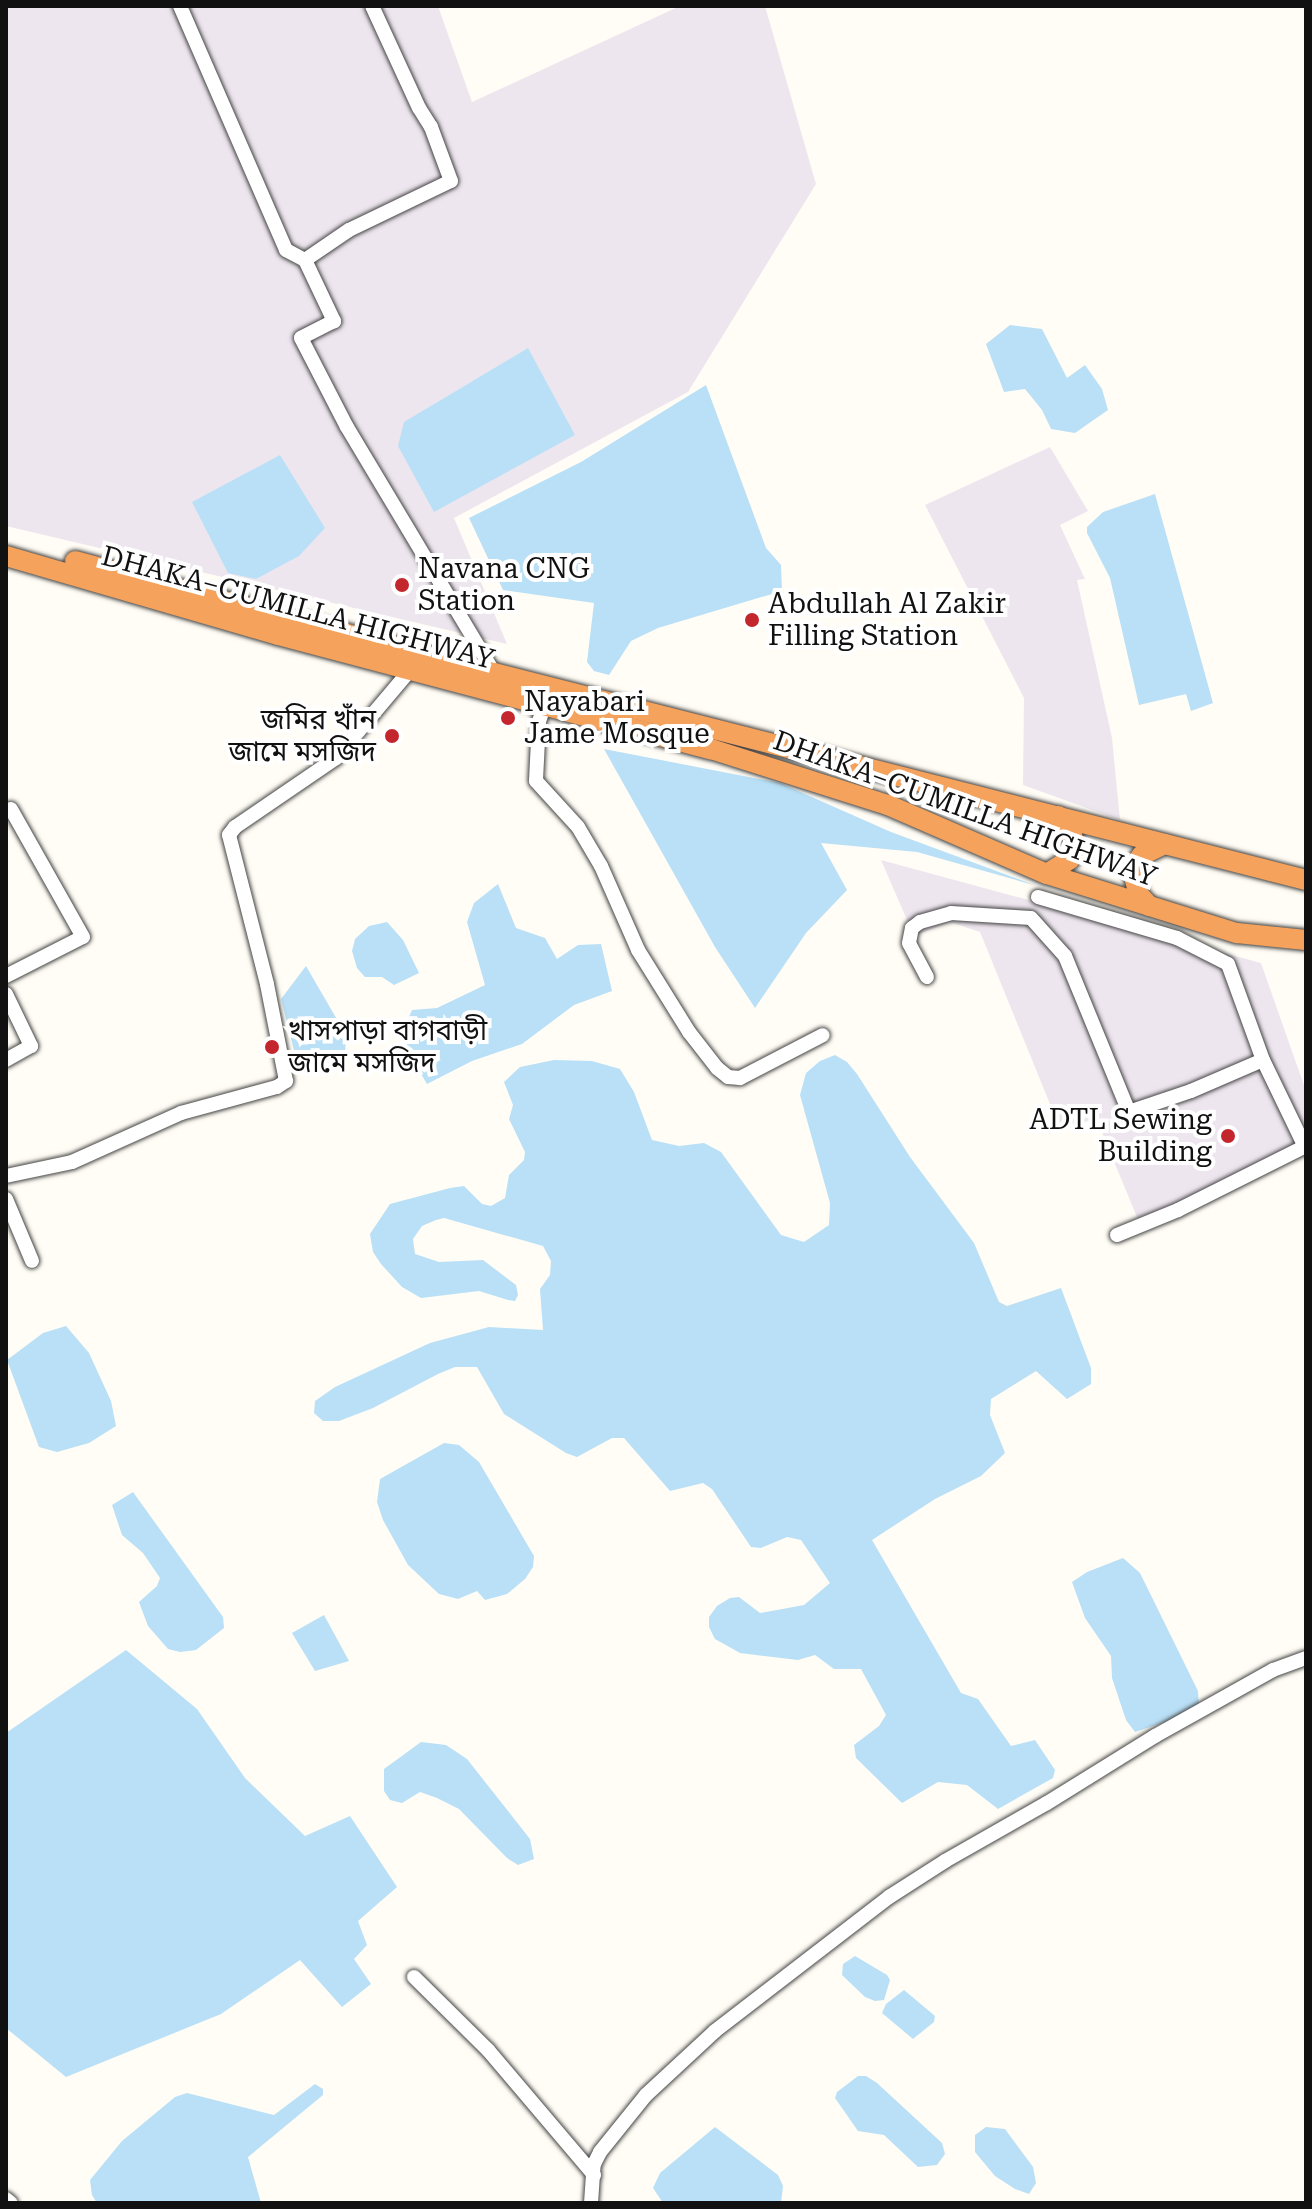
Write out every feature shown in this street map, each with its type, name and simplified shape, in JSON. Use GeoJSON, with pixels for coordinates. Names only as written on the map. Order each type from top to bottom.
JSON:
{"type":"FeatureCollection","features":[{"type":"Feature","properties":{"kind":"highway","name":"DHAKA–CUMILLA HIGHWAY"},"geometry":{"type":"LineString","coordinates":[[6,542],[494,673],[1306,880]]}},
{"type":"Feature","properties":{"kind":"highway","name":"DHAKA–CUMILLA HIGHWAY"},"geometry":{"type":"LineString","coordinates":[[6,556],[711,749],[888,805],[1047,874],[1237,933],[1306,940]]}},
{"type":"Feature","properties":{"kind":"highway"},"geometry":{"type":"LineString","coordinates":[[1047,874],[1070,859],[1075,849],[1071,830],[1058,816]]}},
{"type":"Feature","properties":{"kind":"highway"},"geometry":{"type":"LineString","coordinates":[[1149,906],[1139,895],[1132,869],[1142,855],[1165,844]]}},
{"type":"Feature","properties":{"kind":"street"},"geometry":{"type":"LineString","coordinates":[[180,6],[286,250],[305,260],[334,321],[301,338],[347,427],[458,607],[494,673]]}},
{"type":"Feature","properties":{"kind":"street"},"geometry":{"type":"LineString","coordinates":[[305,260],[349,230],[451,181],[431,127],[419,108],[372,6]]}},
{"type":"Feature","properties":{"kind":"street"},"geometry":{"type":"LineString","coordinates":[[6,1176],[72,1162],[181,1113],[277,1087],[286,1081],[267,984],[229,835],[336,758],[411,669]]}},
{"type":"Feature","properties":{"kind":"street"},"geometry":{"type":"LineString","coordinates":[[545,704],[539,721],[536,781],[578,827],[601,866],[638,950],[689,1032],[717,1068],[728,1077],[740,1078],[823,1035]]}},
{"type":"Feature","properties":{"kind":"street"},"geometry":{"type":"LineString","coordinates":[[6,976],[83,937],[8,806]]}},
{"type":"Feature","properties":{"kind":"street"},"geometry":{"type":"LineString","coordinates":[[1038,897],[1177,938],[1228,964],[1263,1060],[1306,1146],[1178,1210],[1117,1235]]}},
{"type":"Feature","properties":{"kind":"street"},"geometry":{"type":"LineString","coordinates":[[927,977],[909,943],[912,928],[920,922],[951,913],[1031,918],[1065,956],[1129,1112],[1191,1091],[1263,1060]]}},
{"type":"Feature","properties":{"kind":"street"},"geometry":{"type":"LineString","coordinates":[[6,994],[31,1046],[6,1060]]}},
{"type":"Feature","properties":{"kind":"street"},"geometry":{"type":"LineString","coordinates":[[6,1199],[32,1261]]}},
{"type":"Feature","properties":{"kind":"street"},"geometry":{"type":"LineString","coordinates":[[592,2202],[600,2152],[646,2095],[715,2031],[889,1897],[1155,1736],[1273,1670],[1306,1658]]}},
{"type":"Feature","properties":{"kind":"street"},"geometry":{"type":"LineString","coordinates":[[414,1977],[488,2050],[594,2175]]}},
{"type":"Feature","properties":{"kind":"street"},"geometry":{"type":"LineString","coordinates":[[6,2199],[11,2203]]}},
{"type":"Feature","properties":{"kind":"shaded area"},"geometry":{"type":"Polygon","coordinates":[[[6,6],[438,6],[472,102],[680,6],[765,6],[816,184],[688,392],[454,518],[507,644],[6,526],[6,6]]]}},
{"type":"Feature","properties":{"kind":"shaded area"},"geometry":{"type":"Polygon","coordinates":[[[1050,447],[1088,511],[1060,525],[1085,579],[1077,580],[1112,738],[1120,820],[1023,785],[1024,698],[925,505],[1050,447]]]}},
{"type":"Feature","properties":{"kind":"shaded area"},"geometry":{"type":"Polygon","coordinates":[[[881,860],[1261,963],[1306,1091],[1306,1153],[1139,1222],[1096,1118],[1061,1131],[980,932],[950,922],[914,936],[881,860]]]}},
{"type":"Feature","properties":{"kind":"water"},"geometry":{"type":"Polygon","coordinates":[[[1010,325],[1042,329],[1067,378],[1085,365],[1102,389],[1108,410],[1075,433],[1051,429],[1042,410],[1025,389],[1004,392],[986,344],[1010,325]]]}},
{"type":"Feature","properties":{"kind":"water"},"geometry":{"type":"Polygon","coordinates":[[[528,348],[575,435],[434,512],[398,446],[404,422],[528,348]]]}},
{"type":"Feature","properties":{"kind":"water"},"geometry":{"type":"Polygon","coordinates":[[[706,385],[766,548],[781,565],[782,591],[658,628],[631,641],[609,675],[594,671],[587,662],[594,603],[503,590],[469,518],[581,462],[706,385]]]}},
{"type":"Feature","properties":{"kind":"water"},"geometry":{"type":"Polygon","coordinates":[[[280,455],[325,528],[299,556],[256,579],[228,573],[192,502],[280,455]]]}},
{"type":"Feature","properties":{"kind":"water"},"geometry":{"type":"Polygon","coordinates":[[[1155,494],[1213,703],[1191,711],[1186,694],[1139,705],[1110,578],[1087,533],[1087,527],[1103,512],[1155,494]]]}},
{"type":"Feature","properties":{"kind":"water"},"geometry":{"type":"Polygon","coordinates":[[[604,749],[780,783],[891,832],[1037,886],[917,852],[821,843],[847,890],[806,933],[755,1008],[715,947],[604,749]]]}},
{"type":"Feature","properties":{"kind":"water"},"geometry":{"type":"Polygon","coordinates":[[[498,884],[516,928],[545,938],[557,959],[578,945],[601,944],[612,991],[574,1005],[522,1044],[472,1061],[427,1084],[400,1038],[412,1010],[437,1008],[485,985],[467,922],[474,903],[498,884]]]}},
{"type":"Feature","properties":{"kind":"water"},"geometry":{"type":"Polygon","coordinates":[[[387,922],[403,940],[419,973],[394,985],[382,977],[365,977],[357,968],[352,951],[355,939],[369,926],[387,922]]]}},
{"type":"Feature","properties":{"kind":"water"},"geometry":{"type":"Polygon","coordinates":[[[306,966],[346,1035],[345,1055],[323,1065],[301,1066],[296,1058],[281,999],[306,966]]]}},
{"type":"Feature","properties":{"kind":"water"},"geometry":{"type":"Polygon","coordinates":[[[835,1055],[847,1062],[857,1074],[910,1157],[974,1243],[999,1302],[1007,1306],[1061,1288],[1091,1368],[1091,1384],[1067,1399],[1036,1371],[991,1399],[990,1415],[1005,1453],[981,1476],[935,1499],[872,1540],[961,1693],[978,1699],[1011,1746],[1035,1740],[1055,1770],[1053,1778],[998,1809],[967,1785],[938,1782],[902,1803],[856,1758],[854,1745],[879,1726],[886,1715],[861,1669],[834,1669],[815,1655],[798,1660],[740,1653],[715,1639],[709,1627],[709,1617],[717,1606],[730,1598],[739,1597],[760,1613],[804,1605],[830,1583],[801,1540],[787,1537],[761,1548],[751,1547],[712,1489],[703,1483],[670,1491],[624,1438],[612,1438],[577,1457],[566,1453],[504,1414],[477,1367],[455,1367],[373,1408],[339,1421],[323,1421],[314,1413],[315,1401],[335,1387],[430,1343],[489,1327],[543,1330],[540,1289],[550,1275],[551,1261],[543,1246],[444,1218],[436,1220],[422,1226],[413,1239],[415,1254],[439,1262],[483,1260],[516,1285],[518,1295],[515,1301],[479,1291],[421,1298],[402,1287],[381,1264],[373,1252],[370,1234],[390,1204],[450,1188],[464,1186],[482,1204],[491,1206],[505,1198],[509,1175],[524,1160],[525,1152],[509,1119],[513,1105],[504,1082],[520,1067],[554,1060],[592,1061],[620,1069],[634,1092],[652,1140],[679,1146],[704,1143],[721,1152],[781,1235],[804,1242],[829,1225],[830,1203],[800,1095],[806,1073],[820,1061],[835,1055]]]}},
{"type":"Feature","properties":{"kind":"water"},"geometry":{"type":"Polygon","coordinates":[[[66,1326],[89,1353],[111,1401],[116,1426],[89,1443],[57,1452],[39,1447],[7,1360],[43,1333],[66,1326]]]}},
{"type":"Feature","properties":{"kind":"water"},"geometry":{"type":"Polygon","coordinates":[[[444,1443],[459,1445],[479,1462],[534,1556],[533,1567],[525,1579],[507,1594],[485,1600],[477,1591],[458,1599],[439,1594],[408,1565],[383,1520],[377,1502],[380,1479],[444,1443]]]}},
{"type":"Feature","properties":{"kind":"water"},"geometry":{"type":"Polygon","coordinates":[[[133,1492],[223,1617],[224,1628],[196,1650],[180,1652],[168,1649],[148,1626],[139,1602],[157,1586],[160,1578],[143,1553],[122,1535],[112,1505],[133,1492]]]}},
{"type":"Feature","properties":{"kind":"water"},"geometry":{"type":"Polygon","coordinates":[[[1123,1558],[1140,1573],[1198,1691],[1199,1706],[1183,1716],[1135,1732],[1126,1720],[1112,1678],[1111,1656],[1085,1618],[1072,1582],[1087,1572],[1123,1558]]]}},
{"type":"Feature","properties":{"kind":"water"},"geometry":{"type":"Polygon","coordinates":[[[324,1615],[349,1661],[315,1671],[292,1633],[324,1615]]]}},
{"type":"Feature","properties":{"kind":"water"},"geometry":{"type":"Polygon","coordinates":[[[126,1650],[197,1709],[245,1778],[305,1836],[350,1816],[397,1887],[358,1921],[367,1945],[354,1959],[371,1984],[342,2007],[300,1960],[221,2014],[66,2077],[6,2028],[6,1733],[126,1650]]]}},
{"type":"Feature","properties":{"kind":"water"},"geometry":{"type":"Polygon","coordinates":[[[421,1742],[446,1745],[467,1759],[530,1839],[534,1859],[518,1865],[507,1858],[459,1809],[437,1798],[420,1792],[402,1803],[390,1800],[384,1791],[384,1769],[421,1742]]]}},
{"type":"Feature","properties":{"kind":"water"},"geometry":{"type":"Polygon","coordinates":[[[855,1956],[887,1975],[890,1980],[884,2000],[865,1997],[842,1975],[843,1964],[855,1956]]]}},
{"type":"Feature","properties":{"kind":"water"},"geometry":{"type":"Polygon","coordinates":[[[904,1990],[935,2016],[934,2022],[913,2039],[882,2013],[886,2004],[904,1990]]]}},
{"type":"Feature","properties":{"kind":"water"},"geometry":{"type":"Polygon","coordinates":[[[858,2076],[866,2076],[877,2083],[942,2143],[945,2154],[937,2165],[918,2167],[884,2135],[858,2131],[835,2098],[837,2092],[858,2076]]]}},
{"type":"Feature","properties":{"kind":"water"},"geometry":{"type":"Polygon","coordinates":[[[315,2084],[323,2089],[323,2095],[248,2157],[261,2203],[97,2203],[92,2195],[90,2180],[122,2141],[175,2097],[187,2093],[274,2115],[315,2084]]]}},
{"type":"Feature","properties":{"kind":"water"},"geometry":{"type":"Polygon","coordinates":[[[715,2127],[778,2175],[783,2186],[781,2203],[663,2203],[653,2188],[660,2173],[715,2127]]]}},
{"type":"Feature","properties":{"kind":"water"},"geometry":{"type":"Polygon","coordinates":[[[986,2127],[1005,2129],[1033,2167],[1036,2183],[1029,2194],[995,2176],[975,2152],[975,2135],[986,2127]]]}},
{"type":"Feature","properties":{"kind":"place","name":"Navana CNG Station"},"geometry":{"type":"Point","coordinates":[402,585]}},
{"type":"Feature","properties":{"kind":"place","name":"Abdullah Al Zakir Filling Station"},"geometry":{"type":"Point","coordinates":[752,620]}},
{"type":"Feature","properties":{"kind":"place","name":"Nayabari Jame Mosque"},"geometry":{"type":"Point","coordinates":[508,718]}},
{"type":"Feature","properties":{"kind":"place","name":"জমির খাঁন জামে মসজিদ"},"geometry":{"type":"Point","coordinates":[392,736]}},
{"type":"Feature","properties":{"kind":"place","name":"খাসপাড়া বাগবাড়ী জামে মসজিদ"},"geometry":{"type":"Point","coordinates":[272,1047]}},
{"type":"Feature","properties":{"kind":"place","name":"ADTL Sewing Building"},"geometry":{"type":"Point","coordinates":[1228,1136]}}]}
